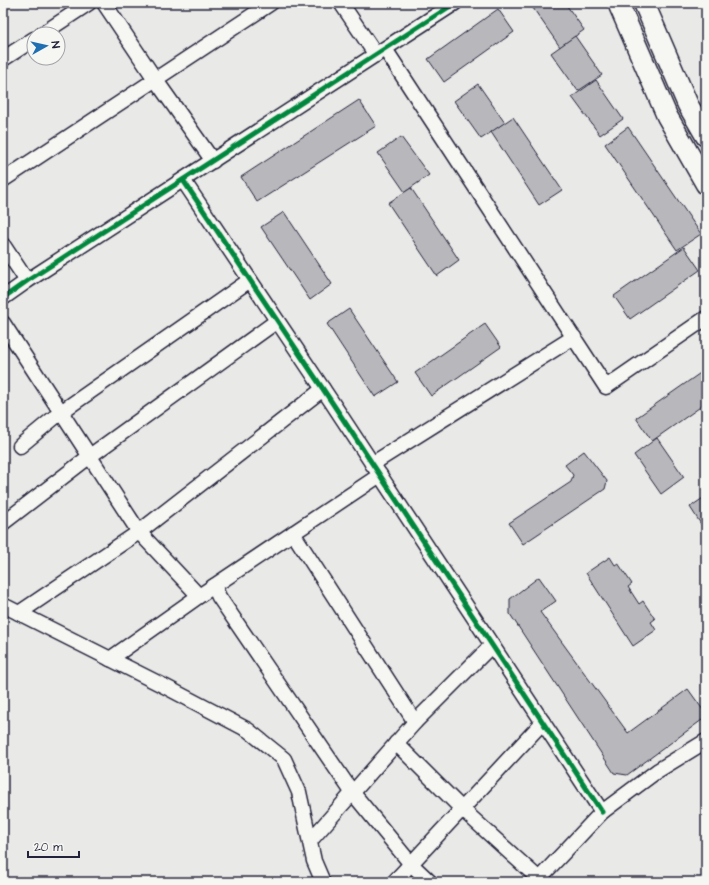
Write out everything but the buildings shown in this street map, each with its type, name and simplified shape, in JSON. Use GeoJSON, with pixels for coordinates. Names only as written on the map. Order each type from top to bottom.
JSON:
{"type":"FeatureCollection","features":[{"type":"Feature","properties":{"kind":"street"},"geometry":{"type":"LineString","coordinates":[[54,26],[89,3]]}},
{"type":"Feature","properties":{"kind":"street"},"geometry":{"type":"LineString","coordinates":[[104,3],[155,80],[213,161]]}},
{"type":"Feature","properties":{"kind":"street"},"geometry":{"type":"LineString","coordinates":[[3,180],[271,3]]}},
{"type":"Feature","properties":{"kind":"street"},"geometry":{"type":"LineString","coordinates":[[341,3],[380,52],[574,337],[606,387],[706,318]]}},
{"type":"Feature","properties":{"kind":"street"},"geometry":{"type":"LineString","coordinates":[[3,298],[455,3]]}},
{"type":"Feature","properties":{"kind":"street"},"geometry":{"type":"LineString","coordinates":[[618,3],[667,116],[706,184]]}},
{"type":"Feature","properties":{"kind":"street"},"geometry":{"type":"LineString","coordinates":[[644,3],[688,106],[703,125]]}},
{"type":"Feature","properties":{"kind":"street"},"geometry":{"type":"LineString","coordinates":[[3,59],[26,44]]}},
{"type":"Feature","properties":{"kind":"street"},"geometry":{"type":"LineString","coordinates":[[183,180],[278,321],[602,812]]}},
{"type":"Feature","properties":{"kind":"street"},"geometry":{"type":"LineString","coordinates":[[3,245],[27,281]]}},
{"type":"Feature","properties":{"kind":"street"},"geometry":{"type":"LineString","coordinates":[[20,446],[61,412],[250,280]]}},
{"type":"Feature","properties":{"kind":"street"},"geometry":{"type":"LineString","coordinates":[[3,523],[90,456],[278,321]]}},
{"type":"Feature","properties":{"kind":"street"},"geometry":{"type":"LineString","coordinates":[[3,323],[139,532],[199,596]]}},
{"type":"Feature","properties":{"kind":"street"},"geometry":{"type":"LineString","coordinates":[[110,659],[293,532],[376,469],[574,337]]}},
{"type":"Feature","properties":{"kind":"street"},"geometry":{"type":"LineString","coordinates":[[19,613],[139,532],[323,390]]}},
{"type":"Feature","properties":{"kind":"street"},"geometry":{"type":"LineString","coordinates":[[293,532],[415,722]]}},
{"type":"Feature","properties":{"kind":"street"},"geometry":{"type":"LineString","coordinates":[[214,586],[219,598],[352,792],[411,864],[430,882]]}},
{"type":"Feature","properties":{"kind":"street"},"geometry":{"type":"LineString","coordinates":[[3,605],[248,730],[284,759],[300,792],[314,861],[323,882]]}},
{"type":"Feature","properties":{"kind":"street"},"geometry":{"type":"LineString","coordinates":[[310,841],[415,722],[492,645]]}},
{"type":"Feature","properties":{"kind":"street"},"geometry":{"type":"LineString","coordinates":[[394,882],[543,722]]}},
{"type":"Feature","properties":{"kind":"street"},"geometry":{"type":"LineString","coordinates":[[396,743],[537,881],[602,812],[657,771],[706,741]]}},
{"type":"Feature","properties":{"kind":"cycle path"},"geometry":{"type":"LineString","coordinates":[[3,298],[455,3]]}},
{"type":"Feature","properties":{"kind":"cycle path"},"geometry":{"type":"LineString","coordinates":[[183,180],[331,401],[602,812]]}}]}
